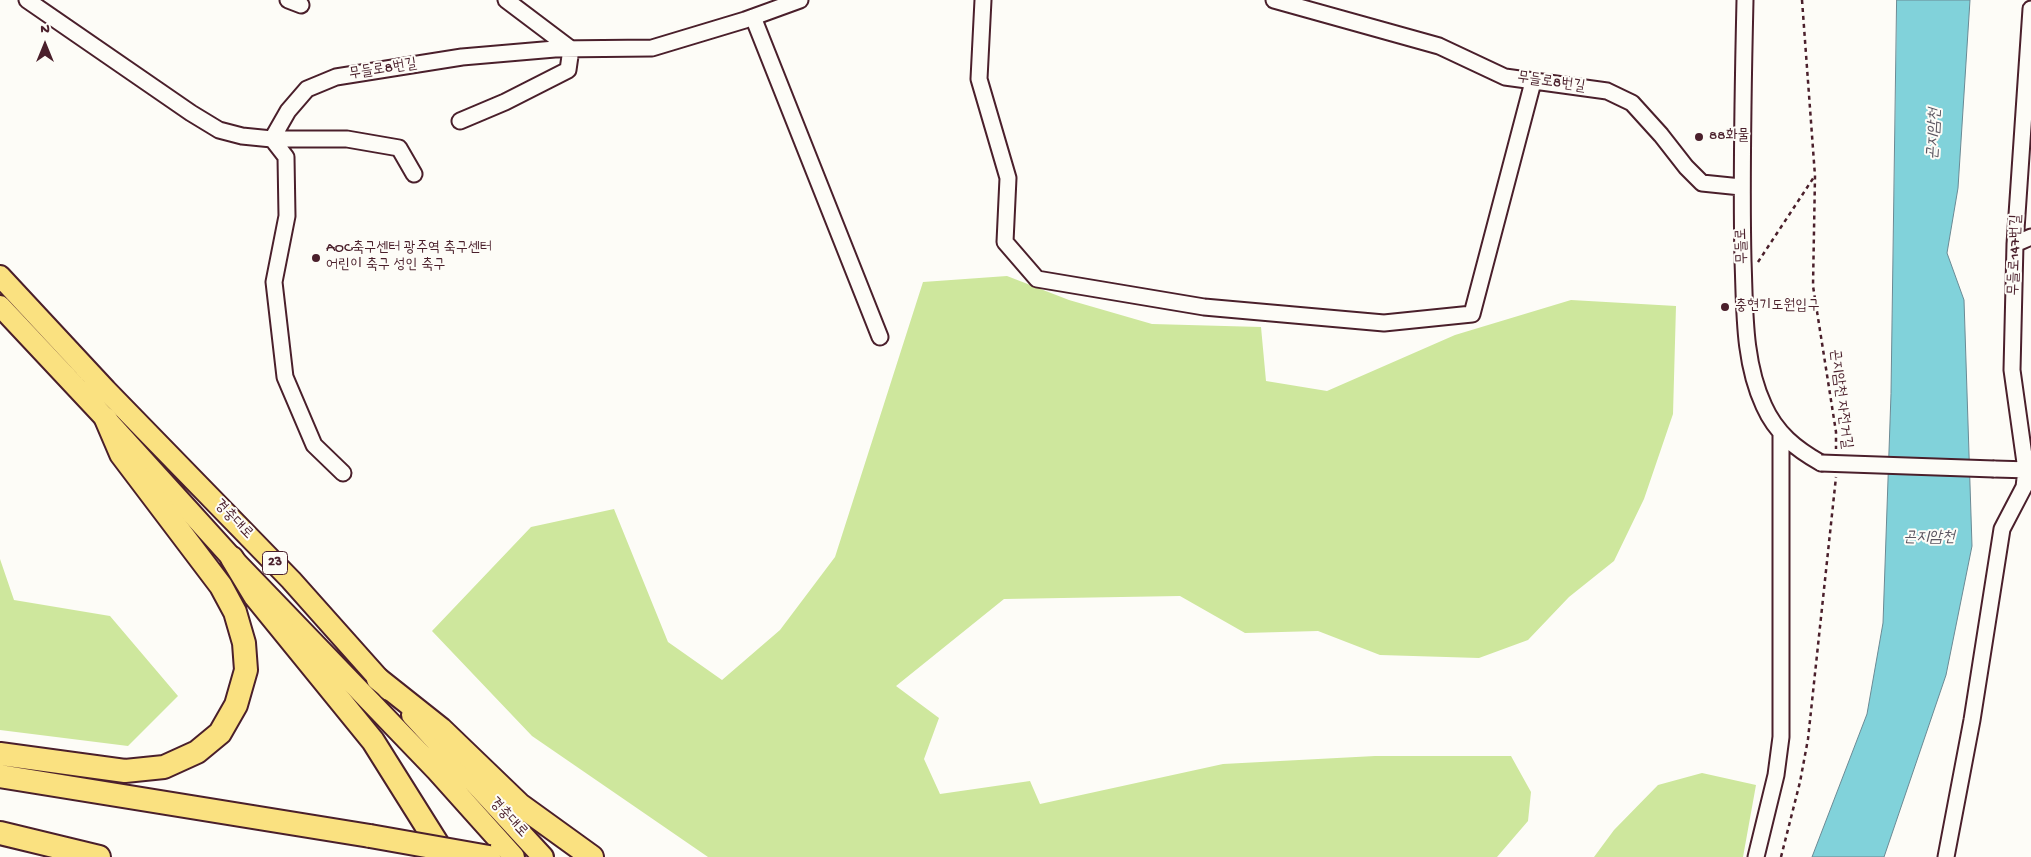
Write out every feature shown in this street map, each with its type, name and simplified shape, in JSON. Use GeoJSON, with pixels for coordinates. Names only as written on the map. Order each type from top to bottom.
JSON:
{"type":"FeatureCollection","features":[{"type":"Feature","properties":{"kind":"highway"},"geometry":{"type":"LineString","coordinates":[[0,754],[125,771],[164,767],[197,752],[220,733],[236,705],[246,670],[244,643],[235,612],[220,586],[121,454],[106,419]]}},
{"type":"Feature","properties":{"kind":"highway"},"geometry":{"type":"LineString","coordinates":[[232,558],[255,596],[373,742],[437,843],[443,857]]}},
{"type":"Feature","properties":{"kind":"highway"},"geometry":{"type":"LineString","coordinates":[[378,679],[441,730],[520,805],[592,857]]}},
{"type":"Feature","properties":{"kind":"highway"},"geometry":{"type":"LineString","coordinates":[[0,776],[490,857]]}},
{"type":"Feature","properties":{"kind":"highway"},"geometry":{"type":"LineString","coordinates":[[0,833],[99,857]]}},
{"type":"Feature","properties":{"kind":"main road","name":"경충대로"},"geometry":{"type":"LineString","coordinates":[[0,276],[106,390],[291,580],[378,679],[543,857]]}},
{"type":"Feature","properties":{"kind":"main road","name":"경충대로"},"geometry":{"type":"LineString","coordinates":[[0,306],[232,558],[437,771],[514,857]]}},
{"type":"Feature","properties":{"kind":"street"},"geometry":{"type":"LineString","coordinates":[[27,0],[191,113],[219,130],[242,136],[272,139],[347,139],[399,148],[414,174]]}},
{"type":"Feature","properties":{"kind":"street"},"geometry":{"type":"LineString","coordinates":[[460,121],[505,102],[568,70],[571,49],[506,0]]}},
{"type":"Feature","properties":{"kind":"street","name":"무들로8번길"},"geometry":{"type":"LineString","coordinates":[[272,139],[288,111],[307,89],[336,77],[462,57],[571,49],[652,48],[753,17],[800,0]]}},
{"type":"Feature","properties":{"kind":"street"},"geometry":{"type":"LineString","coordinates":[[984,0],[979,79],[1008,178],[1005,242],[1037,279],[1204,307],[1384,323],[1472,314],[1533,82]]}},
{"type":"Feature","properties":{"kind":"street","name":"무들로8번길"},"geometry":{"type":"LineString","coordinates":[[1274,0],[1439,46],[1505,77],[1607,91],[1632,103],[1661,135],[1686,167],[1702,183],[1741,187]]}},
{"type":"Feature","properties":{"kind":"street","name":"무들로"},"geometry":{"type":"LineString","coordinates":[[1745,0],[1741,187],[1747,335],[1753,375],[1764,406],[1781,435],[1802,452],[1821,463],[2028,470]]}},
{"type":"Feature","properties":{"kind":"street","name":"무들로147번길"},"geometry":{"type":"LineString","coordinates":[[2028,470],[2012,370],[2015,244],[2031,9]]}},
{"type":"Feature","properties":{"kind":"street"},"geometry":{"type":"LineString","coordinates":[[753,17],[880,337]]}},
{"type":"Feature","properties":{"kind":"street"},"geometry":{"type":"LineString","coordinates":[[272,139],[286,157],[287,216],[274,282],[285,377],[314,445],[343,473]]}},
{"type":"Feature","properties":{"kind":"street"},"geometry":{"type":"LineString","coordinates":[[2015,244],[2031,238]]}},
{"type":"Feature","properties":{"kind":"street"},"geometry":{"type":"LineString","coordinates":[[1756,857],[1776,775],[1781,737],[1781,435]]}},
{"type":"Feature","properties":{"kind":"street"},"geometry":{"type":"LineString","coordinates":[[1946,857],[1972,720],[2002,530],[2024,487],[2028,470]]}},
{"type":"Feature","properties":{"kind":"path","name":"곤지암천 자전거길"},"geometry":{"type":"LineString","coordinates":[[1802,0],[1815,176],[1813,286],[1836,432],[1836,451]]}},
{"type":"Feature","properties":{"kind":"path"},"geometry":{"type":"LineString","coordinates":[[1744,282],[1815,176]]}},
{"type":"Feature","properties":{"kind":"path","name":"곤지암천 자전거길"},"geometry":{"type":"LineString","coordinates":[[1781,857],[1800,782],[1808,739],[1836,489],[1836,470]]}},
{"type":"Feature","properties":{"kind":"green space"},"geometry":{"type":"Polygon","coordinates":[[[1007,276],[1069,300],[1152,324],[1261,327],[1266,381],[1327,391],[1455,335],[1571,300],[1676,306],[1673,414],[1644,499],[1614,561],[1569,597],[1528,640],[1479,658],[1380,655],[1318,631],[1245,633],[1180,596],[1004,599],[896,686],[939,718],[924,759],[940,794],[1030,781],[1040,804],[1223,764],[1375,756],[1511,756],[1531,792],[1528,821],[1497,857],[708,857],[532,736],[432,631],[531,527],[614,509],[668,642],[722,680],[780,630],[835,557],[923,282],[1007,276]]]}},
{"type":"Feature","properties":{"kind":"green space"},"geometry":{"type":"Polygon","coordinates":[[[0,559],[14,600],[110,616],[178,696],[128,746],[0,730],[0,559]]]}},
{"type":"Feature","properties":{"kind":"green space"},"geometry":{"type":"Polygon","coordinates":[[[1702,773],[1756,785],[1743,857],[1594,857],[1614,830],[1658,785],[1702,773]]]}},
{"type":"Feature","properties":{"kind":"water","name":"곤지암천"},"geometry":{"type":"Polygon","coordinates":[[[1897,0],[1970,0],[1958,188],[1947,253],[1964,300],[1972,546],[1946,675],[1884,857],[1812,857],[1867,714],[1883,623],[1891,394],[1897,0]]]}},
{"type":"Feature","properties":{"kind":"place","name":"88화물"},"geometry":{"type":"Point","coordinates":[1699,137]}},
{"type":"Feature","properties":{"kind":"place","name":"AOC축구센터 광주역 축구센터 어린이 축구 성인 축구"},"geometry":{"type":"Point","coordinates":[316,258]}},
{"type":"Feature","properties":{"kind":"place","name":"충현기도원입구"},"geometry":{"type":"Point","coordinates":[1725,307]}}]}
